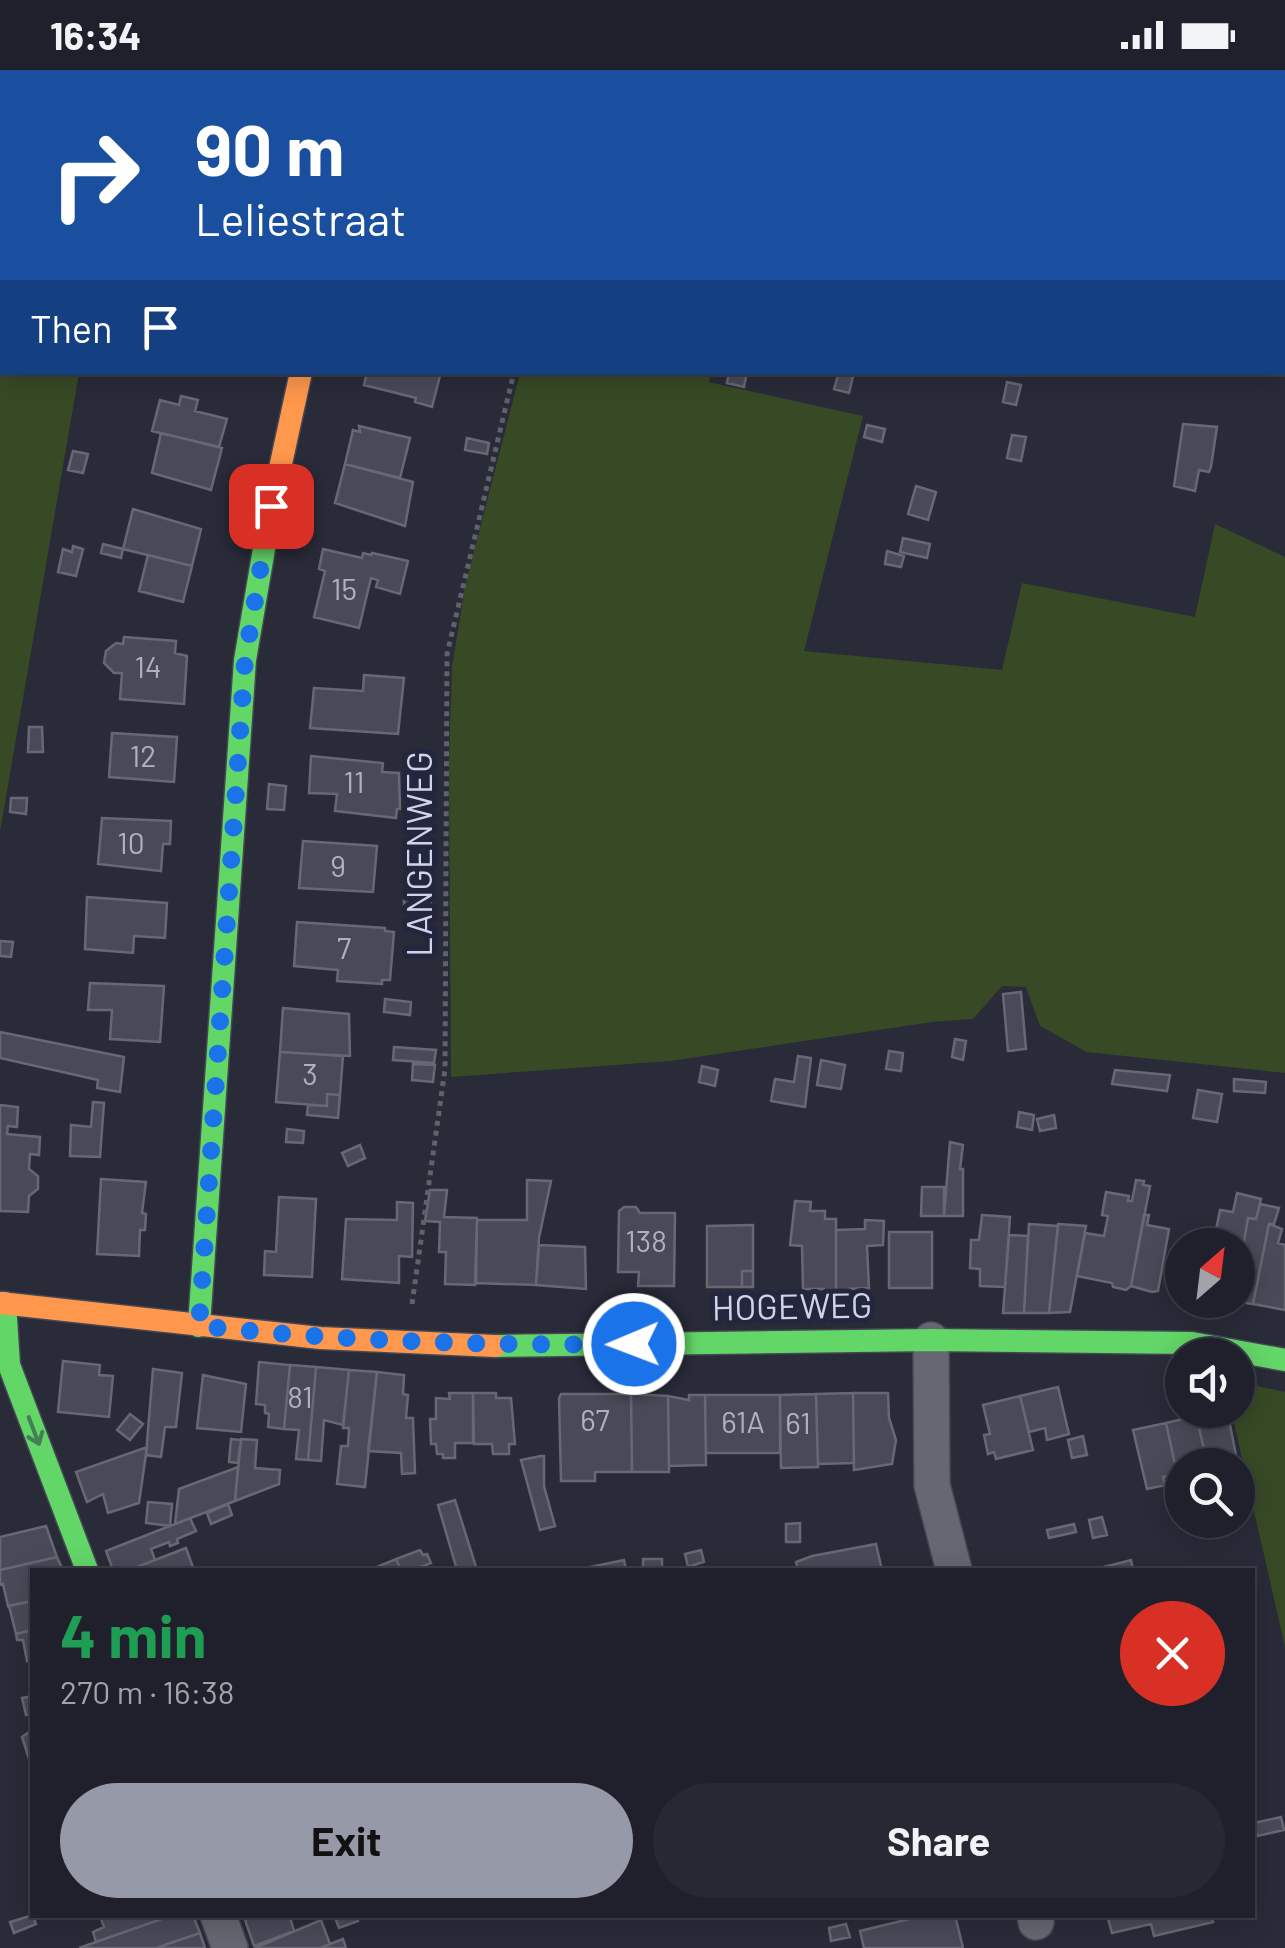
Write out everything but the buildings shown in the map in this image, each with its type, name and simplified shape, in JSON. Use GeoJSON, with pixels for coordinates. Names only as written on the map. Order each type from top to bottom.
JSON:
{"type":"FeatureCollection","features":[{"type":"Feature","properties":{"kind":"street"},"geometry":{"type":"LineString","coordinates":[[199,1326],[245,660],[271,506],[300,375]]}},
{"type":"Feature","properties":{"kind":"street"},"geometry":{"type":"LineString","coordinates":[[3,1303],[8,1365],[85,1568]]}},
{"type":"Feature","properties":{"kind":"street","name":"HOGEWEG"},"geometry":{"type":"LineString","coordinates":[[3,1303],[320,1338],[486,1346],[931,1340],[1192,1343],[1285,1360]]}},
{"type":"Feature","properties":{"kind":"street"},"geometry":{"type":"LineString","coordinates":[[931,1340],[932,1485],[953,1568]]}},
{"type":"Feature","properties":{"kind":"street"},"geometry":{"type":"LineString","coordinates":[[219,1918],[230,1948]]}},
{"type":"Feature","properties":{"kind":"path","name":"LANGENWEG"},"geometry":{"type":"LineString","coordinates":[[406,1341],[445,1069],[447,654],[513,375]]}},
{"type":"Feature","properties":{"kind":"green space"},"geometry":{"type":"Polygon","coordinates":[[[0,375],[79,375],[0,832],[0,375]]]}},
{"type":"Feature","properties":{"kind":"green space"},"geometry":{"type":"Polygon","coordinates":[[[519,375],[711,375],[709,382],[863,416],[804,651],[1002,670],[1022,583],[1195,617],[1215,524],[1285,557],[1285,1073],[1087,1052],[1040,1026],[1026,987],[1002,986],[973,1019],[670,1061],[451,1077],[449,764],[452,667],[465,587],[519,375]]]}},
{"type":"Feature","properties":{"kind":"green space"},"geometry":{"type":"Polygon","coordinates":[[[1255,1386],[1285,1392],[1285,1647],[1255,1515],[1255,1448],[1240,1448],[1235,1428],[1255,1428],[1255,1386]]]}},
{"type":"Feature","properties":{"kind":"traffic: fast"},"geometry":{"type":"LineString","coordinates":[[199,1326],[245,660],[270,514]]}},
{"type":"Feature","properties":{"kind":"traffic: fast"},"geometry":{"type":"LineString","coordinates":[[5,1303],[9,1365],[86,1568]]}},
{"type":"Feature","properties":{"kind":"traffic: fast"},"geometry":{"type":"LineString","coordinates":[[495,1346],[931,1340],[1192,1343],[1285,1360]]}},
{"type":"Feature","properties":{"kind":"traffic: slow"},"geometry":{"type":"LineString","coordinates":[[270,514],[300,375]]}},
{"type":"Feature","properties":{"kind":"traffic: slow"},"geometry":{"type":"LineString","coordinates":[[0,1303],[320,1338],[495,1346]]}},
{"type":"Feature","properties":{"kind":"route"},"geometry":{"type":"LineString","coordinates":[[271,506],[245,660],[199,1326],[320,1338],[486,1346],[634,1344]]}}]}
